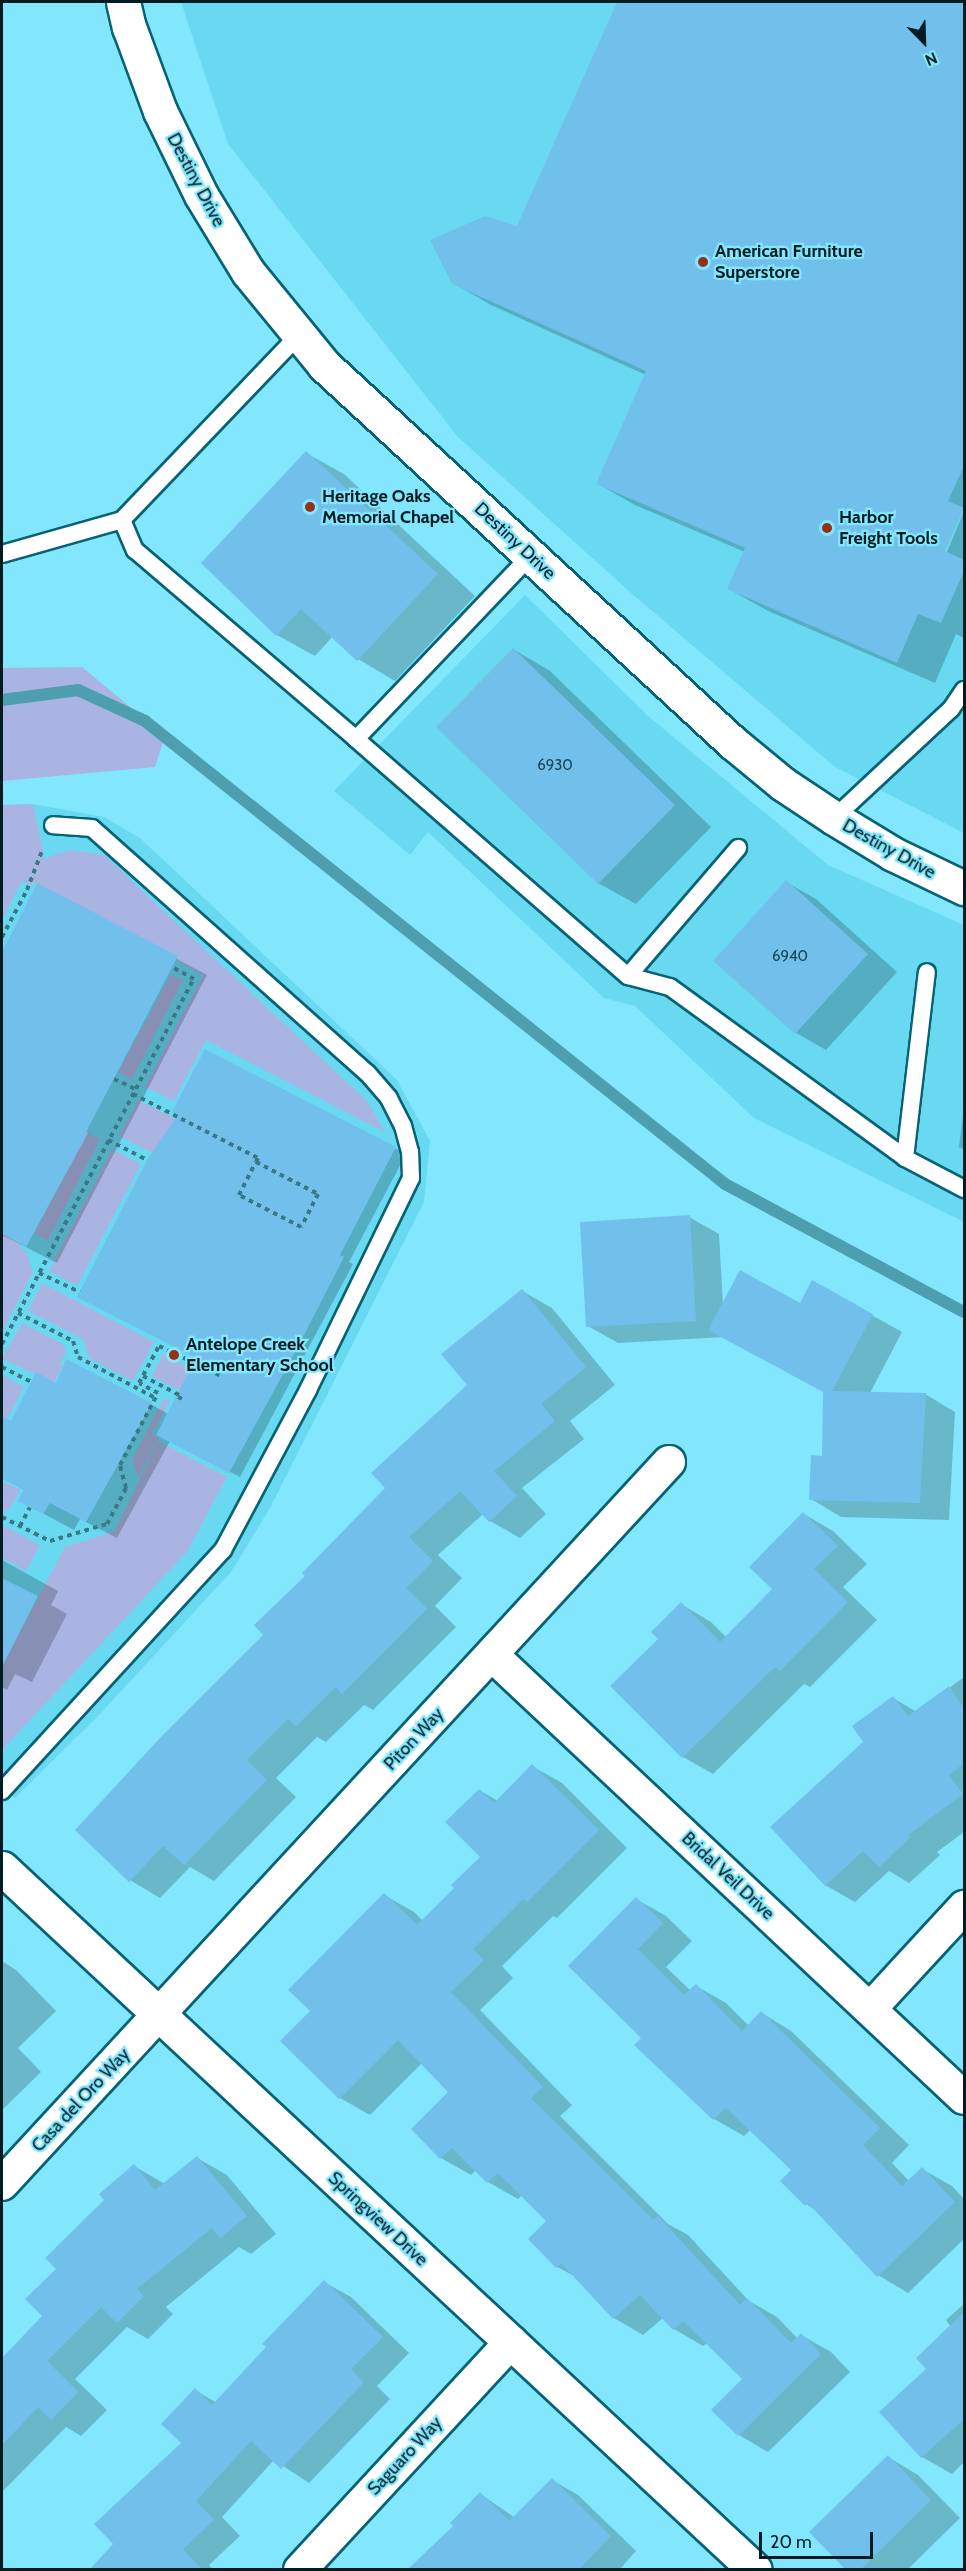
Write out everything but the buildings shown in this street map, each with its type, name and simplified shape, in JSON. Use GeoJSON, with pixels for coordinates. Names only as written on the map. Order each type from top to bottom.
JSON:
{"type":"FeatureCollection","features":[{"type":"Feature","properties":{"kind":"street","name":"Destiny Drive"},"geometry":{"type":"LineString","coordinates":[[123,2],[129,27],[160,111],[201,195],[248,272],[324,365],[732,742],[783,784],[893,854],[964,888]]}},
{"type":"Feature","properties":{"kind":"street","name":"Piton Way"},"geometry":{"type":"LineString","coordinates":[[160,2015],[669,1462]]}},
{"type":"Feature","properties":{"kind":"street","name":"Bridal Veil Drive"},"geometry":{"type":"LineString","coordinates":[[492,1654],[964,2098]]}},
{"type":"Feature","properties":{"kind":"street","name":"Springview Drive"},"geometry":{"type":"LineString","coordinates":[[2,1868],[755,2570]]}},
{"type":"Feature","properties":{"kind":"street"},"geometry":{"type":"LineString","coordinates":[[870,2009],[964,1907]]}},
{"type":"Feature","properties":{"kind":"street","name":"Casa del Oro Way"},"geometry":{"type":"LineString","coordinates":[[2,2184],[160,2015]]}},
{"type":"Feature","properties":{"kind":"street","name":"Saguaro Way"},"geometry":{"type":"LineString","coordinates":[[300,2570],[511,2343]]}},
{"type":"Feature","properties":{"kind":"lane"},"geometry":{"type":"LineString","coordinates":[[2,554],[122,520],[299,335]]}},
{"type":"Feature","properties":{"kind":"lane"},"geometry":{"type":"LineString","coordinates":[[122,520],[135,550],[628,976],[670,987],[905,1158],[964,1189]]}},
{"type":"Feature","properties":{"kind":"lane"},"geometry":{"type":"LineString","coordinates":[[356,739],[530,556]]}},
{"type":"Feature","properties":{"kind":"lane"},"geometry":{"type":"LineString","coordinates":[[834,818],[951,709],[964,690]]}},
{"type":"Feature","properties":{"kind":"lane"},"geometry":{"type":"LineString","coordinates":[[2,1791],[223,1550],[308,1390],[411,1178],[410,1152],[403,1126],[389,1098],[367,1073],[92,828],[53,825]]}},
{"type":"Feature","properties":{"kind":"lane"},"geometry":{"type":"LineString","coordinates":[[628,976],[738,848]]}},
{"type":"Feature","properties":{"kind":"lane"},"geometry":{"type":"LineString","coordinates":[[905,1158],[927,972]]}},
{"type":"Feature","properties":{"kind":"path"},"geometry":{"type":"LineString","coordinates":[[2,938],[27,890],[53,825]]}},
{"type":"Feature","properties":{"kind":"path"},"geometry":{"type":"LineString","coordinates":[[2,1344],[194,979],[172,967]]}},
{"type":"Feature","properties":{"kind":"path"},"geometry":{"type":"LineString","coordinates":[[114,1079],[135,1089]]}},
{"type":"Feature","properties":{"kind":"path"},"geometry":{"type":"LineString","coordinates":[[133,1094],[258,1158],[239,1195],[301,1227],[318,1194],[256,1162]]}},
{"type":"Feature","properties":{"kind":"path"},"geometry":{"type":"LineString","coordinates":[[108,1140],[147,1160]]}},
{"type":"Feature","properties":{"kind":"path"},"geometry":{"type":"LineString","coordinates":[[39,1273],[80,1293]]}},
{"type":"Feature","properties":{"kind":"path"},"geometry":{"type":"LineString","coordinates":[[18,1313],[73,1341],[78,1357],[155,1398]]}},
{"type":"Feature","properties":{"kind":"path"},"geometry":{"type":"LineString","coordinates":[[2,1517],[50,1541],[107,1524],[126,1488],[120,1465],[158,1393],[139,1383],[159,1346],[219,1375]]}},
{"type":"Feature","properties":{"kind":"path"},"geometry":{"type":"LineString","coordinates":[[2,1367],[31,1382]]}},
{"type":"Feature","properties":{"kind":"path"},"geometry":{"type":"LineString","coordinates":[[143,1376],[181,1396],[179,1400]]}},
{"type":"Feature","properties":{"kind":"path"},"geometry":{"type":"LineString","coordinates":[[20,1526],[30,1507]]}},
{"type":"Feature","properties":{"kind":"shaded area"},"geometry":{"type":"Polygon","coordinates":[[[181,2],[964,2],[964,833],[835,767],[630,592],[458,437],[228,144],[181,2]]]}},
{"type":"Feature","properties":{"kind":"shaded area"},"geometry":{"type":"Polygon","coordinates":[[[525,595],[648,716],[828,865],[964,925],[964,1222],[754,1118],[635,1006],[604,998],[428,832],[410,855],[334,791],[525,595]]]}},
{"type":"Feature","properties":{"kind":"shaded area"},"geometry":{"type":"Polygon","coordinates":[[[82,667],[165,736],[155,767],[2,781],[2,668],[82,667]]]}},
{"type":"Feature","properties":{"kind":"shaded area","name":"Antelope Creek Elementary School"},"geometry":{"type":"Polygon","coordinates":[[[33,804],[104,817],[140,838],[397,1080],[430,1141],[424,1202],[270,1508],[231,1572],[101,1713],[15,1798],[2,1790],[2,805],[33,804]]]}},
{"type":"Feature","properties":{"kind":"shaded area"},"geometry":{"type":"Polygon","coordinates":[[[33,804],[45,861],[52,855],[72,850],[104,855],[367,1101],[385,1132],[206,1040],[174,1101],[145,1087],[203,975],[176,960],[177,956],[34,882],[32,886],[22,881],[2,920],[2,805],[33,804]]]}},
{"type":"Feature","properties":{"kind":"shaded area"},"geometry":{"type":"Polygon","coordinates":[[[171,974],[183,980],[132,1079],[118,1072],[171,974]]]}},
{"type":"Feature","properties":{"kind":"shaded area"},"geometry":{"type":"Polygon","coordinates":[[[138,1100],[249,1156],[230,1193],[119,1136],[138,1100]]]}},
{"type":"Feature","properties":{"kind":"shaded area"},"geometry":{"type":"Polygon","coordinates":[[[86,1132],[100,1139],[48,1240],[34,1234],[86,1132]]]}},
{"type":"Feature","properties":{"kind":"shaded area"},"geometry":{"type":"Polygon","coordinates":[[[112,1149],[141,1164],[77,1286],[49,1271],[112,1149]]]}},
{"type":"Feature","properties":{"kind":"shaded area"},"geometry":{"type":"Polygon","coordinates":[[[2,1234],[21,1244],[19,1247],[26,1251],[33,1272],[2,1332],[2,1234]]]}},
{"type":"Feature","properties":{"kind":"shaded area"},"geometry":{"type":"Polygon","coordinates":[[[42,1283],[154,1342],[133,1381],[89,1358],[83,1339],[28,1311],[42,1283]]]}},
{"type":"Feature","properties":{"kind":"shaded area"},"geometry":{"type":"Polygon","coordinates":[[[22,1323],[64,1345],[66,1352],[60,1364],[63,1366],[54,1382],[2,1359],[22,1323]]]}},
{"type":"Feature","properties":{"kind":"shaded area"},"geometry":{"type":"Polygon","coordinates":[[[163,1354],[215,1381],[186,1394],[152,1376],[163,1354]]]}},
{"type":"Feature","properties":{"kind":"shaded area"},"geometry":{"type":"Polygon","coordinates":[[[2,1375],[24,1387],[7,1419],[2,1416],[2,1375]]]}},
{"type":"Feature","properties":{"kind":"shaded area"},"geometry":{"type":"Polygon","coordinates":[[[164,1398],[170,1401],[152,1434],[159,1438],[138,1478],[132,1460],[164,1398]]]}},
{"type":"Feature","properties":{"kind":"shaded area"},"geometry":{"type":"Polygon","coordinates":[[[158,1441],[227,1477],[187,1552],[2,1750],[2,1666],[65,1547],[115,1531],[158,1441]]]}},
{"type":"Feature","properties":{"kind":"shaded area"},"geometry":{"type":"Polygon","coordinates":[[[2,1481],[20,1490],[8,1512],[2,1509],[2,1481]]]}},
{"type":"Feature","properties":{"kind":"shaded area"},"geometry":{"type":"Polygon","coordinates":[[[2,1525],[40,1545],[26,1571],[2,1558],[2,1525]]]}},
{"type":"Feature","properties":{"kind":"waterway"},"geometry":{"type":"LineString","coordinates":[[2,700],[78,690],[145,721],[725,1184],[964,1312]]}},
{"type":"Feature","properties":{"kind":"place","name":"American Furniture Superstore"},"geometry":{"type":"Point","coordinates":[703,262]}},
{"type":"Feature","properties":{"kind":"place","name":"Heritage Oaks Memorial Chapel"},"geometry":{"type":"Point","coordinates":[310,507]}},
{"type":"Feature","properties":{"kind":"place","name":"Harbor Freight Tools"},"geometry":{"type":"Point","coordinates":[827,528]}},
{"type":"Feature","properties":{"kind":"place","name":"Antelope Creek Elementary School"},"geometry":{"type":"Point","coordinates":[174,1355]}}]}
